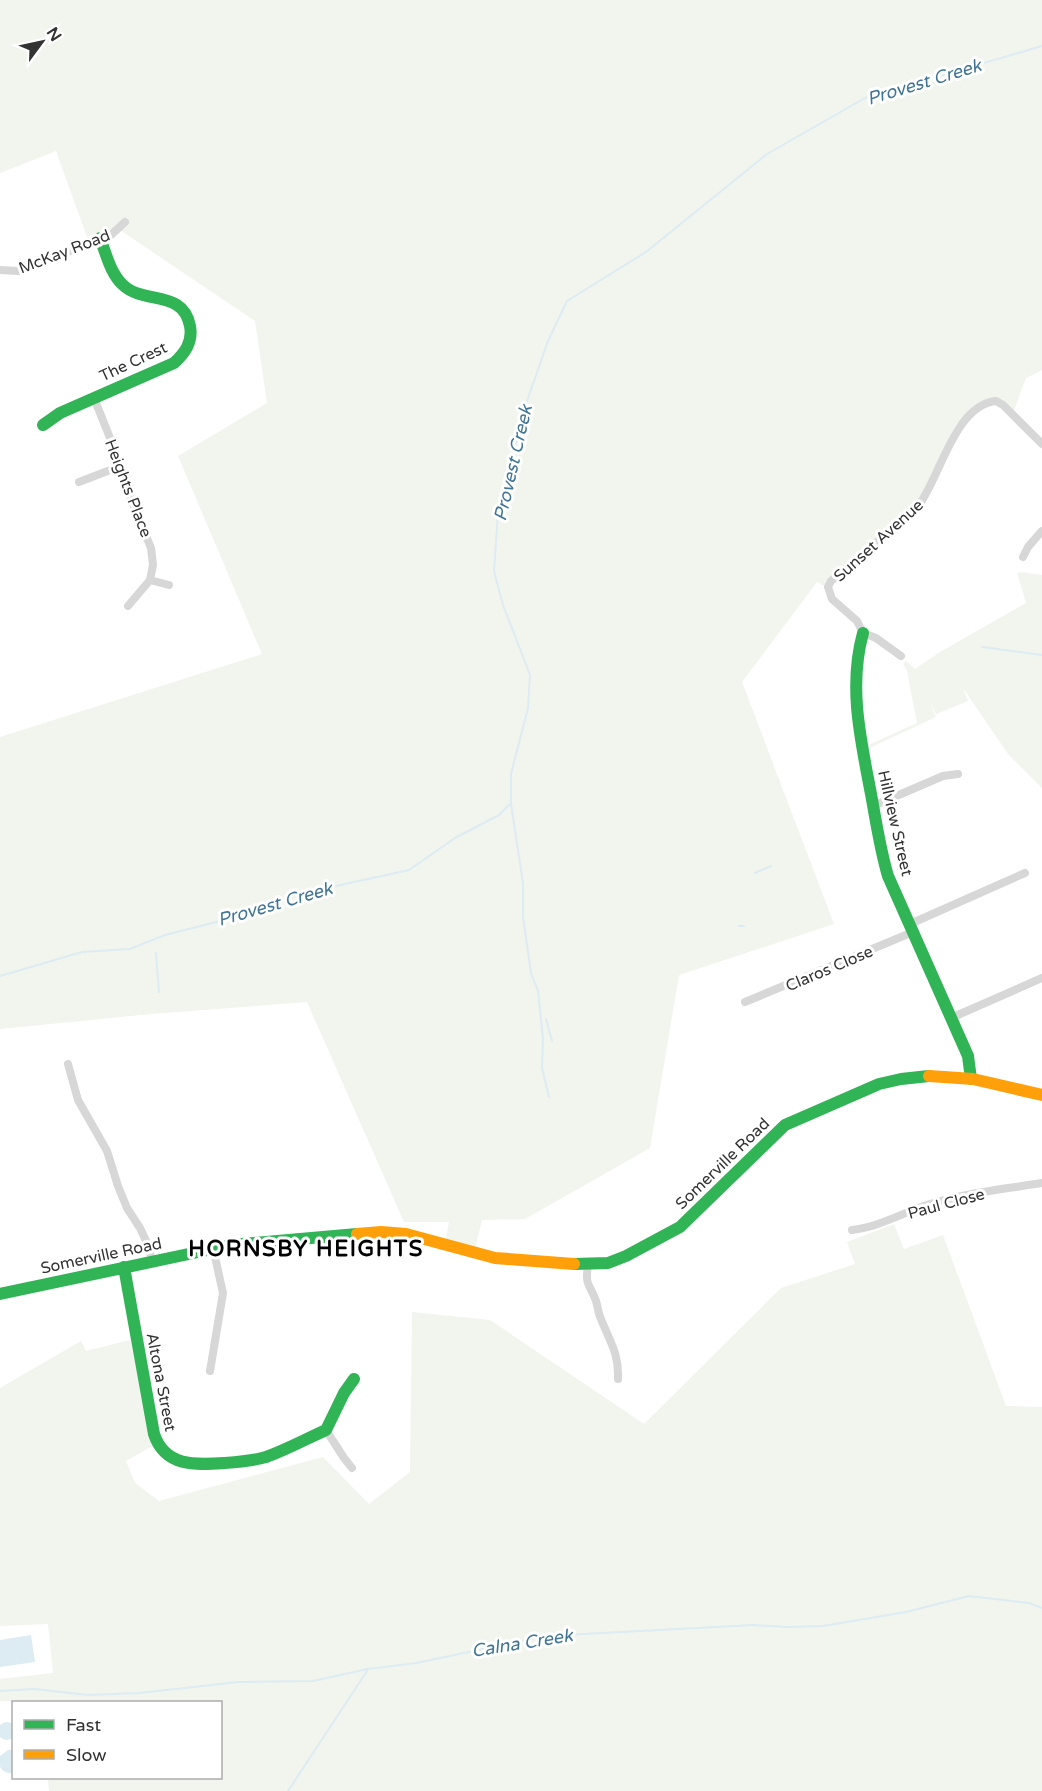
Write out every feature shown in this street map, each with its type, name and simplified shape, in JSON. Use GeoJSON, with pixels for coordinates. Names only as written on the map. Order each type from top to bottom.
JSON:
{"type":"FeatureCollection","features":[{"type":"Feature","properties":{"kind":"street","name":"McKay Road"},"geometry":{"type":"LineString","coordinates":[[0,270],[18,271],[111,235],[125,222]]}},
{"type":"Feature","properties":{"kind":"street","name":"The Crest"},"geometry":{"type":"LineString","coordinates":[[43,425],[60,413],[174,363],[184,354],[191,342],[191,327],[187,313],[171,300],[136,292],[124,286],[100,238]]}},
{"type":"Feature","properties":{"kind":"street","name":"Heights Place"},"geometry":{"type":"LineString","coordinates":[[94,398],[116,453],[118,467],[151,548],[153,565],[150,580]]}},
{"type":"Feature","properties":{"kind":"street","name":"Sunset Avenue"},"geometry":{"type":"LineString","coordinates":[[901,656],[876,638],[863,633],[857,621],[832,599],[828,587],[831,581],[916,508],[927,495],[952,437],[969,416],[990,402],[996,401],[1003,405],[1042,444]]}},
{"type":"Feature","properties":{"kind":"street"},"geometry":{"type":"LineString","coordinates":[[79,482],[118,467]]}},
{"type":"Feature","properties":{"kind":"street"},"geometry":{"type":"LineString","coordinates":[[1023,557],[1028,547],[1042,531]]}},
{"type":"Feature","properties":{"kind":"street"},"geometry":{"type":"LineString","coordinates":[[128,606],[150,580],[169,585]]}},
{"type":"Feature","properties":{"kind":"street","name":"Hillview Street"},"geometry":{"type":"LineString","coordinates":[[863,633],[855,692],[873,806],[888,876],[968,1056],[971,1079]]}},
{"type":"Feature","properties":{"kind":"street"},"geometry":{"type":"LineString","coordinates":[[873,806],[943,776],[958,774]]}},
{"type":"Feature","properties":{"kind":"street","name":"Claros Close"},"geometry":{"type":"LineString","coordinates":[[745,1002],[911,928],[1025,873]]}},
{"type":"Feature","properties":{"kind":"street"},"geometry":{"type":"LineString","coordinates":[[951,1018],[1042,978]]}},
{"type":"Feature","properties":{"kind":"street"},"geometry":{"type":"LineString","coordinates":[[68,1064],[78,1100],[107,1151],[127,1208],[144,1236],[152,1261]]}},
{"type":"Feature","properties":{"kind":"street","name":"Somerville Road"},"geometry":{"type":"LineString","coordinates":[[0,1294],[213,1248],[261,1241],[393,1232],[424,1238],[495,1258],[602,1264],[620,1258],[680,1227],[774,1133],[797,1118],[891,1080],[919,1077],[971,1079],[1042,1095]]}},
{"type":"Feature","properties":{"kind":"street","name":"Paul Close"},"geometry":{"type":"LineString","coordinates":[[852,1230],[868,1228],[928,1205],[973,1193],[1042,1183]]}},
{"type":"Feature","properties":{"kind":"street"},"geometry":{"type":"LineString","coordinates":[[210,1371],[224,1293],[213,1248]]}},
{"type":"Feature","properties":{"kind":"street"},"geometry":{"type":"LineString","coordinates":[[588,1265],[586,1283],[596,1300],[600,1317],[613,1345],[618,1362],[618,1378]]}},
{"type":"Feature","properties":{"kind":"street","name":"Altona Street"},"geometry":{"type":"LineString","coordinates":[[124,1267],[154,1434],[158,1446],[165,1453],[183,1464],[246,1461],[265,1457],[326,1430]]}},
{"type":"Feature","properties":{"kind":"street"},"geometry":{"type":"LineString","coordinates":[[352,1468],[326,1430],[344,1393],[354,1379]]}},
{"type":"Feature","properties":{"kind":"shaded area"},"geometry":{"type":"Polygon","coordinates":[[[0,0],[1042,0],[1042,370],[1026,378],[1013,413],[998,402],[965,416],[955,426],[919,503],[826,587],[817,582],[742,682],[834,924],[679,975],[650,1148],[525,1219],[482,1220],[475,1249],[445,1243],[449,1222],[404,1222],[307,1002],[0,1029],[0,737],[262,654],[178,456],[267,403],[255,321],[120,230],[103,231],[87,237],[56,151],[0,173],[0,0]]]}},
{"type":"Feature","properties":{"kind":"shaded area"},"geometry":{"type":"Polygon","coordinates":[[[1017,573],[1042,575],[1042,788],[1008,754],[963,688],[968,701],[936,714],[929,700],[936,717],[865,750],[864,747],[917,723],[907,671],[903,664],[906,661],[915,669],[940,652],[1026,603],[1017,573]]]}},
{"type":"Feature","properties":{"kind":"shaded area"},"geometry":{"type":"Polygon","coordinates":[[[894,1224],[904,1249],[943,1235],[1006,1406],[1042,1407],[1042,1791],[49,1791],[48,1780],[52,1779],[222,1779],[222,1701],[0,1701],[0,1679],[53,1673],[48,1624],[0,1626],[0,1388],[81,1341],[86,1351],[130,1340],[154,1445],[126,1461],[135,1483],[159,1501],[323,1457],[369,1504],[410,1472],[412,1312],[490,1320],[644,1424],[781,1288],[855,1264],[847,1242],[894,1224]]]}},
{"type":"Feature","properties":{"kind":"shaded area"},"geometry":{"type":"Polygon","coordinates":[[[31,1635],[35,1662],[0,1667],[0,1640],[31,1635]]]}},
{"type":"Feature","properties":{"kind":"shaded area"},"geometry":{"type":"Polygon","coordinates":[[[4,1723],[12,1724],[12,1738],[7,1740],[-1,1734],[-1,1728],[4,1723]]]}},
{"type":"Feature","properties":{"kind":"shaded area"},"geometry":{"type":"Polygon","coordinates":[[[12,1750],[12,1773],[0,1767],[0,1756],[12,1750]]]}},
{"type":"Feature","properties":{"kind":"waterway","name":"Provest Creek"},"geometry":{"type":"LineString","coordinates":[[0,976],[82,952],[130,949],[165,935],[240,916],[295,895],[409,870],[455,838],[499,815],[511,803],[511,774],[528,708],[530,675],[503,605],[494,571],[498,512],[527,401],[548,341],[567,301],[646,252],[767,154],[865,98],[1042,46]]}},
{"type":"Feature","properties":{"kind":"waterway"},"geometry":{"type":"LineString","coordinates":[[982,647],[1042,655]]}},
{"type":"Feature","properties":{"kind":"waterway"},"geometry":{"type":"LineString","coordinates":[[511,804],[523,883],[523,917],[531,973],[538,991],[543,1039],[542,1068],[549,1097]]}},
{"type":"Feature","properties":{"kind":"waterway"},"geometry":{"type":"LineString","coordinates":[[755,873],[771,866]]}},
{"type":"Feature","properties":{"kind":"waterway"},"geometry":{"type":"LineString","coordinates":[[739,926],[744,926]]}},
{"type":"Feature","properties":{"kind":"waterway"},"geometry":{"type":"LineString","coordinates":[[156,953],[159,992]]}},
{"type":"Feature","properties":{"kind":"waterway"},"geometry":{"type":"LineString","coordinates":[[546,1019],[552,1041]]}},
{"type":"Feature","properties":{"kind":"waterway","name":"Calna Creek"},"geometry":{"type":"LineString","coordinates":[[0,1691],[35,1689],[88,1695],[140,1693],[238,1682],[313,1681],[368,1669],[416,1663],[546,1636],[753,1625],[823,1626],[906,1612],[969,1596],[1029,1603],[1042,1608]]}},
{"type":"Feature","properties":{"kind":"waterway"},"geometry":{"type":"LineString","coordinates":[[288,1791],[367,1671]]}},
{"type":"Feature","properties":{"kind":"traffic: fast"},"geometry":{"type":"LineString","coordinates":[[43,425],[60,413],[174,363],[185,351],[189,342],[191,332],[186,314],[171,302],[141,295],[123,285],[112,269],[100,238]]}},
{"type":"Feature","properties":{"kind":"traffic: fast"},"geometry":{"type":"LineString","coordinates":[[863,633],[856,694],[863,754],[883,856],[888,876],[968,1056],[971,1079]]}},
{"type":"Feature","properties":{"kind":"traffic: fast"},"geometry":{"type":"LineString","coordinates":[[574,1264],[608,1263],[680,1227],[785,1125],[879,1084],[929,1076]]}},
{"type":"Feature","properties":{"kind":"traffic: fast"},"geometry":{"type":"LineString","coordinates":[[0,1294],[231,1245],[357,1234]]}},
{"type":"Feature","properties":{"kind":"traffic: fast"},"geometry":{"type":"LineString","coordinates":[[124,1267],[154,1434],[159,1445],[173,1458],[182,1462],[202,1464],[240,1462],[266,1457],[281,1451],[326,1430],[344,1393],[354,1379]]}},
{"type":"Feature","properties":{"kind":"traffic: slow"},"geometry":{"type":"LineString","coordinates":[[929,1076],[973,1079],[1042,1095]]}},
{"type":"Feature","properties":{"kind":"traffic: slow"},"geometry":{"type":"LineString","coordinates":[[357,1234],[381,1232],[406,1234],[495,1258],[574,1264]]}},
{"type":"Feature","properties":{"kind":"district","name":"HORNSBY HEIGHTS"},"geometry":{"type":"Point","coordinates":[306,1248]}}]}
